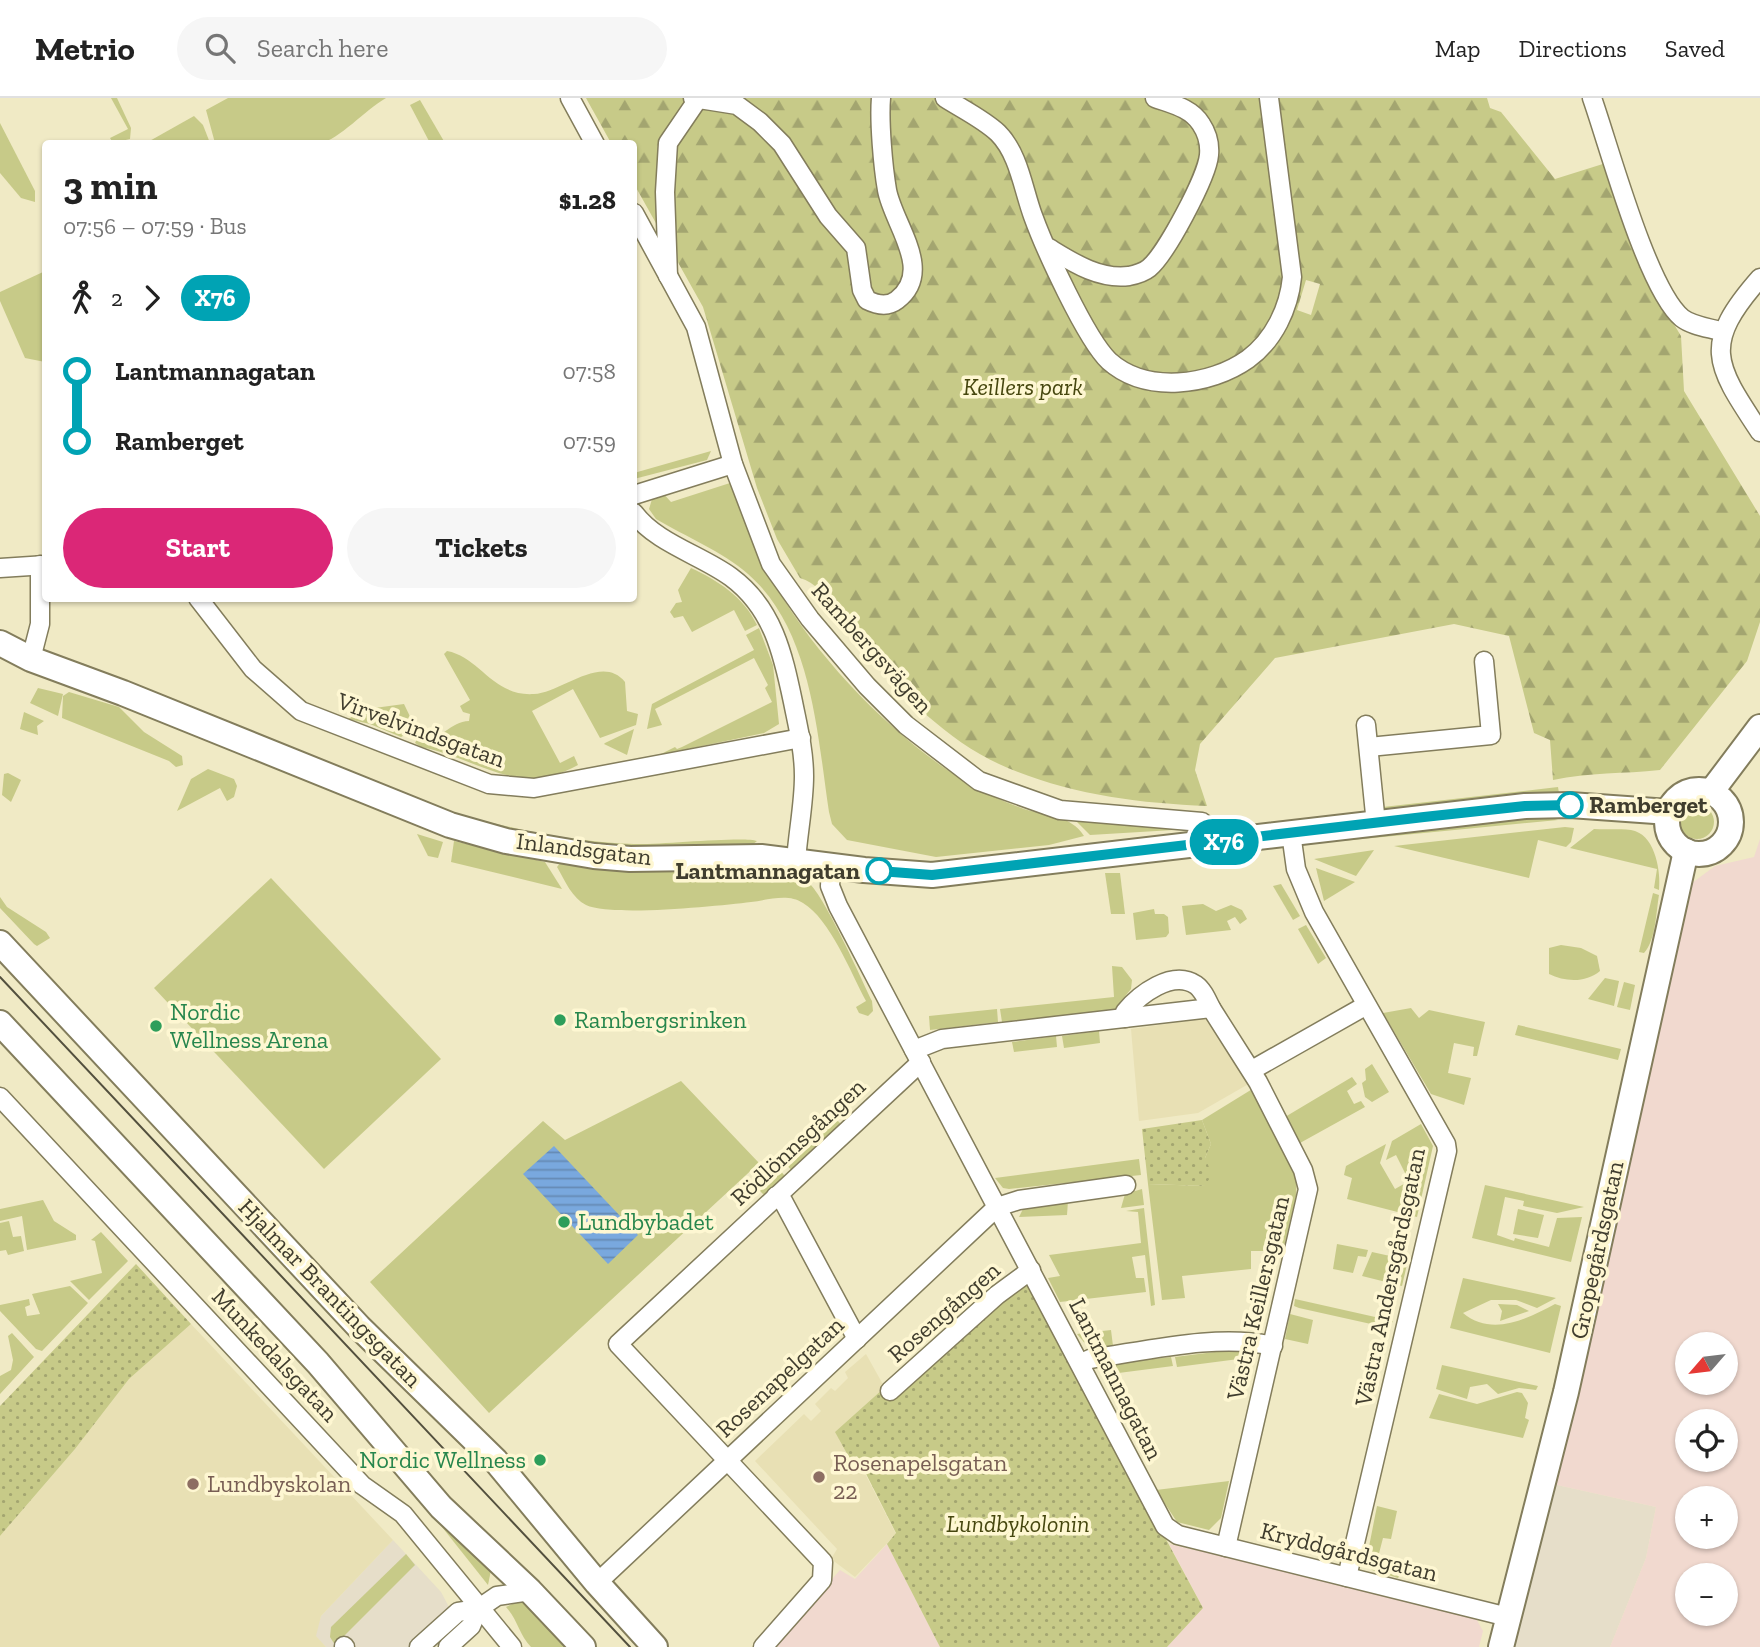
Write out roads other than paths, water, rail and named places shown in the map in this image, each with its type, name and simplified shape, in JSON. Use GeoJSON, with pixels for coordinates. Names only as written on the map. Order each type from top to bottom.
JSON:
{"type":"FeatureCollection","features":[{"type":"Feature","properties":{"kind":"street"},"geometry":{"type":"LineString","coordinates":[[570,98],[593,140]]}},
{"type":"Feature","properties":{"kind":"street"},"geometry":{"type":"LineString","coordinates":[[668,276],[665,192],[668,144],[695,99],[737,105],[760,122],[782,145],[822,207],[856,248],[862,290],[867,300],[884,305],[893,303],[904,295],[912,282],[913,265],[910,248],[887,191],[881,98]]}},
{"type":"Feature","properties":{"kind":"street"},"geometry":{"type":"LineString","coordinates":[[945,98],[998,134],[1007,146],[1049,248],[1099,350],[1127,373],[1153,383],[1174,383],[1210,376],[1248,358],[1281,319],[1290,295],[1292,277],[1269,98]]}},
{"type":"Feature","properties":{"kind":"street"},"geometry":{"type":"LineString","coordinates":[[1049,248],[1091,271],[1115,276],[1130,276],[1148,270],[1159,257],[1200,186],[1209,153],[1207,135],[1193,113],[1155,98]]}},
{"type":"Feature","properties":{"kind":"street"},"geometry":{"type":"LineString","coordinates":[[1592,98],[1644,251],[1661,290],[1684,320],[1723,332]]}},
{"type":"Feature","properties":{"kind":"street","name":"Rambergsvägen"},"geometry":{"type":"LineString","coordinates":[[637,219],[696,327],[733,464],[771,564],[788,590],[867,686],[906,724],[979,781],[1060,810],[1202,822],[1208,828],[1210,844]]}},
{"type":"Feature","properties":{"kind":"street"},"geometry":{"type":"LineString","coordinates":[[1760,278],[1723,332],[1720,363],[1724,376],[1760,432]]}},
{"type":"Feature","properties":{"kind":"street"},"geometry":{"type":"LineString","coordinates":[[637,494],[733,464]]}},
{"type":"Feature","properties":{"kind":"street"},"geometry":{"type":"LineString","coordinates":[[637,516],[658,534],[731,577],[756,601],[776,634],[801,738],[804,792],[796,861]]}},
{"type":"Feature","properties":{"kind":"street"},"geometry":{"type":"LineString","coordinates":[[0,568],[42,565]]}},
{"type":"Feature","properties":{"kind":"street"},"geometry":{"type":"LineString","coordinates":[[31,659],[40,624],[42,585]]}},
{"type":"Feature","properties":{"kind":"street","name":"Virvelvindsgatan"},"geometry":{"type":"LineString","coordinates":[[201,602],[253,669],[301,711],[489,784],[534,788],[801,738]]}},
{"type":"Feature","properties":{"kind":"street","name":"Inlandsgatan"},"geometry":{"type":"LineString","coordinates":[[0,643],[31,659],[123,693],[417,813],[487,836],[618,858],[761,857],[831,867],[932,875],[1525,806],[1570,805],[1669,812]]}},
{"type":"Feature","properties":{"kind":"street","name":"Inlandsgatan"},"geometry":{"type":"LineString","coordinates":[[0,661],[31,659]]}},
{"type":"Feature","properties":{"kind":"street"},"geometry":{"type":"LineString","coordinates":[[1369,747],[1491,735],[1484,662]]}},
{"type":"Feature","properties":{"kind":"street"},"geometry":{"type":"LineString","coordinates":[[1366,725],[1376,824]]}},
{"type":"Feature","properties":{"kind":"street"},"geometry":{"type":"LineString","coordinates":[[1711,792],[1760,727]]}},
{"type":"Feature","properties":{"kind":"street"},"geometry":{"type":"LineString","coordinates":[[1698,790],[1711,792],[1722,800],[1729,812],[1728,833],[1723,842],[1711,851],[1686,851],[1675,843],[1669,832],[1669,812],[1675,801],[1685,793],[1698,790]]}},
{"type":"Feature","properties":{"kind":"street","name":"Västra Andersgårdsgatan"},"geometry":{"type":"LineString","coordinates":[[1291,833],[1296,869],[1314,912],[1365,1006],[1446,1144],[1447,1151],[1347,1577]]}},
{"type":"Feature","properties":{"kind":"street","name":"Gropegårdsgatan"},"geometry":{"type":"LineString","coordinates":[[1502,1647],[1566,1392],[1686,851]]}},
{"type":"Feature","properties":{"kind":"street","name":"Lantmannagatan"},"geometry":{"type":"LineString","coordinates":[[831,867],[830,886],[838,906],[1081,1363],[1161,1521],[1178,1535]]}},
{"type":"Feature","properties":{"kind":"street","name":"Hjalmar Brantingsgatan"},"geometry":{"type":"LineString","coordinates":[[0,943],[359,1327],[495,1460],[597,1583],[655,1647]]}},
{"type":"Feature","properties":{"kind":"street","name":"Västra Keillersgatan"},"geometry":{"type":"LineString","coordinates":[[1125,1018],[1125,1012],[1147,990],[1184,981],[1199,988],[1252,1070],[1308,1181],[1226,1547]]}},
{"type":"Feature","properties":{"kind":"street"},"geometry":{"type":"LineString","coordinates":[[1252,1070],[1365,1006]]}},
{"type":"Feature","properties":{"kind":"street"},"geometry":{"type":"LineString","coordinates":[[920,1060],[942,1039],[1211,1008]]}},
{"type":"Feature","properties":{"kind":"street"},"geometry":{"type":"LineString","coordinates":[[0,1023],[317,1363],[441,1507],[530,1591],[583,1647]]}},
{"type":"Feature","properties":{"kind":"street","name":"Rödlönnsgången"},"geometry":{"type":"LineString","coordinates":[[728,1459],[618,1344],[920,1060]]}},
{"type":"Feature","properties":{"kind":"street","name":"Munkedalsgatan"},"geometry":{"type":"LineString","coordinates":[[0,1097],[362,1485],[402,1514],[436,1551],[478,1609],[512,1647]]}},
{"type":"Feature","properties":{"kind":"street"},"geometry":{"type":"LineString","coordinates":[[997,1207],[1019,1199],[1126,1185]]}},
{"type":"Feature","properties":{"kind":"street"},"geometry":{"type":"LineString","coordinates":[[776,1196],[783,1202],[857,1339]]}},
{"type":"Feature","properties":{"kind":"street","name":"Rosenapelgatan"},"geometry":{"type":"LineString","coordinates":[[597,1583],[997,1207]]}},
{"type":"Feature","properties":{"kind":"street","name":"Rosengången"},"geometry":{"type":"LineString","coordinates":[[890,1391],[997,1295],[1031,1270]]}},
{"type":"Feature","properties":{"kind":"street"},"geometry":{"type":"LineString","coordinates":[[1081,1363],[1090,1359],[1160,1349],[1232,1342],[1255,1342],[1273,1346]]}},
{"type":"Feature","properties":{"kind":"street"},"geometry":{"type":"LineString","coordinates":[[728,1459],[817,1554],[825,1570],[813,1592],[763,1647]]}},
{"type":"Feature","properties":{"kind":"street","name":"Kryddgårdsgatan"},"geometry":{"type":"LineString","coordinates":[[1178,1535],[1508,1617]]}},
{"type":"Feature","properties":{"kind":"street"},"geometry":{"type":"LineString","coordinates":[[493,1556],[497,1596]]}},
{"type":"Feature","properties":{"kind":"street"},"geometry":{"type":"LineString","coordinates":[[419,1647],[458,1612],[478,1609],[497,1596],[530,1591]]}},
{"type":"Feature","properties":{"kind":"street"},"geometry":{"type":"LineString","coordinates":[[448,1647],[471,1626],[478,1609]]}},
{"type":"Feature","properties":{"kind":"water"},"geometry":{"type":"Polygon","coordinates":[[[554,1146],[638,1235],[608,1264],[523,1174],[554,1146]]]}},
{"type":"Feature","properties":{"kind":"tram line"},"geometry":{"type":"LineString","coordinates":[[0,977],[630,1647]]}},
{"type":"Feature","properties":{"kind":"place","name":"Ramberget"},"geometry":{"type":"Point","coordinates":[1570,805]}},
{"type":"Feature","properties":{"kind":"place","name":"Lantmannagatan"},"geometry":{"type":"Point","coordinates":[879,871]}},
{"type":"Feature","properties":{"kind":"place","name":"Rambergsrinken"},"geometry":{"type":"Point","coordinates":[560,1020]}},
{"type":"Feature","properties":{"kind":"place","name":"Nordic Wellness Arena"},"geometry":{"type":"Point","coordinates":[156,1026]}},
{"type":"Feature","properties":{"kind":"place","name":"Lundbybadet"},"geometry":{"type":"Point","coordinates":[564,1222]}},
{"type":"Feature","properties":{"kind":"place","name":"Nordic Wellness"},"geometry":{"type":"Point","coordinates":[540,1460]}},
{"type":"Feature","properties":{"kind":"place","name":"Rosenapelsgatan 22"},"geometry":{"type":"Point","coordinates":[819,1477]}},
{"type":"Feature","properties":{"kind":"place","name":"Lundbyskolan"},"geometry":{"type":"Point","coordinates":[193,1484]}},
{"type":"Feature","properties":{"kind":"park label","name":"Keillers park"},"geometry":{"type":"Point","coordinates":[1023,387]}},
{"type":"Feature","properties":{"kind":"park label","name":"Lundbykolonin"},"geometry":{"type":"Point","coordinates":[1018,1524]}}]}
